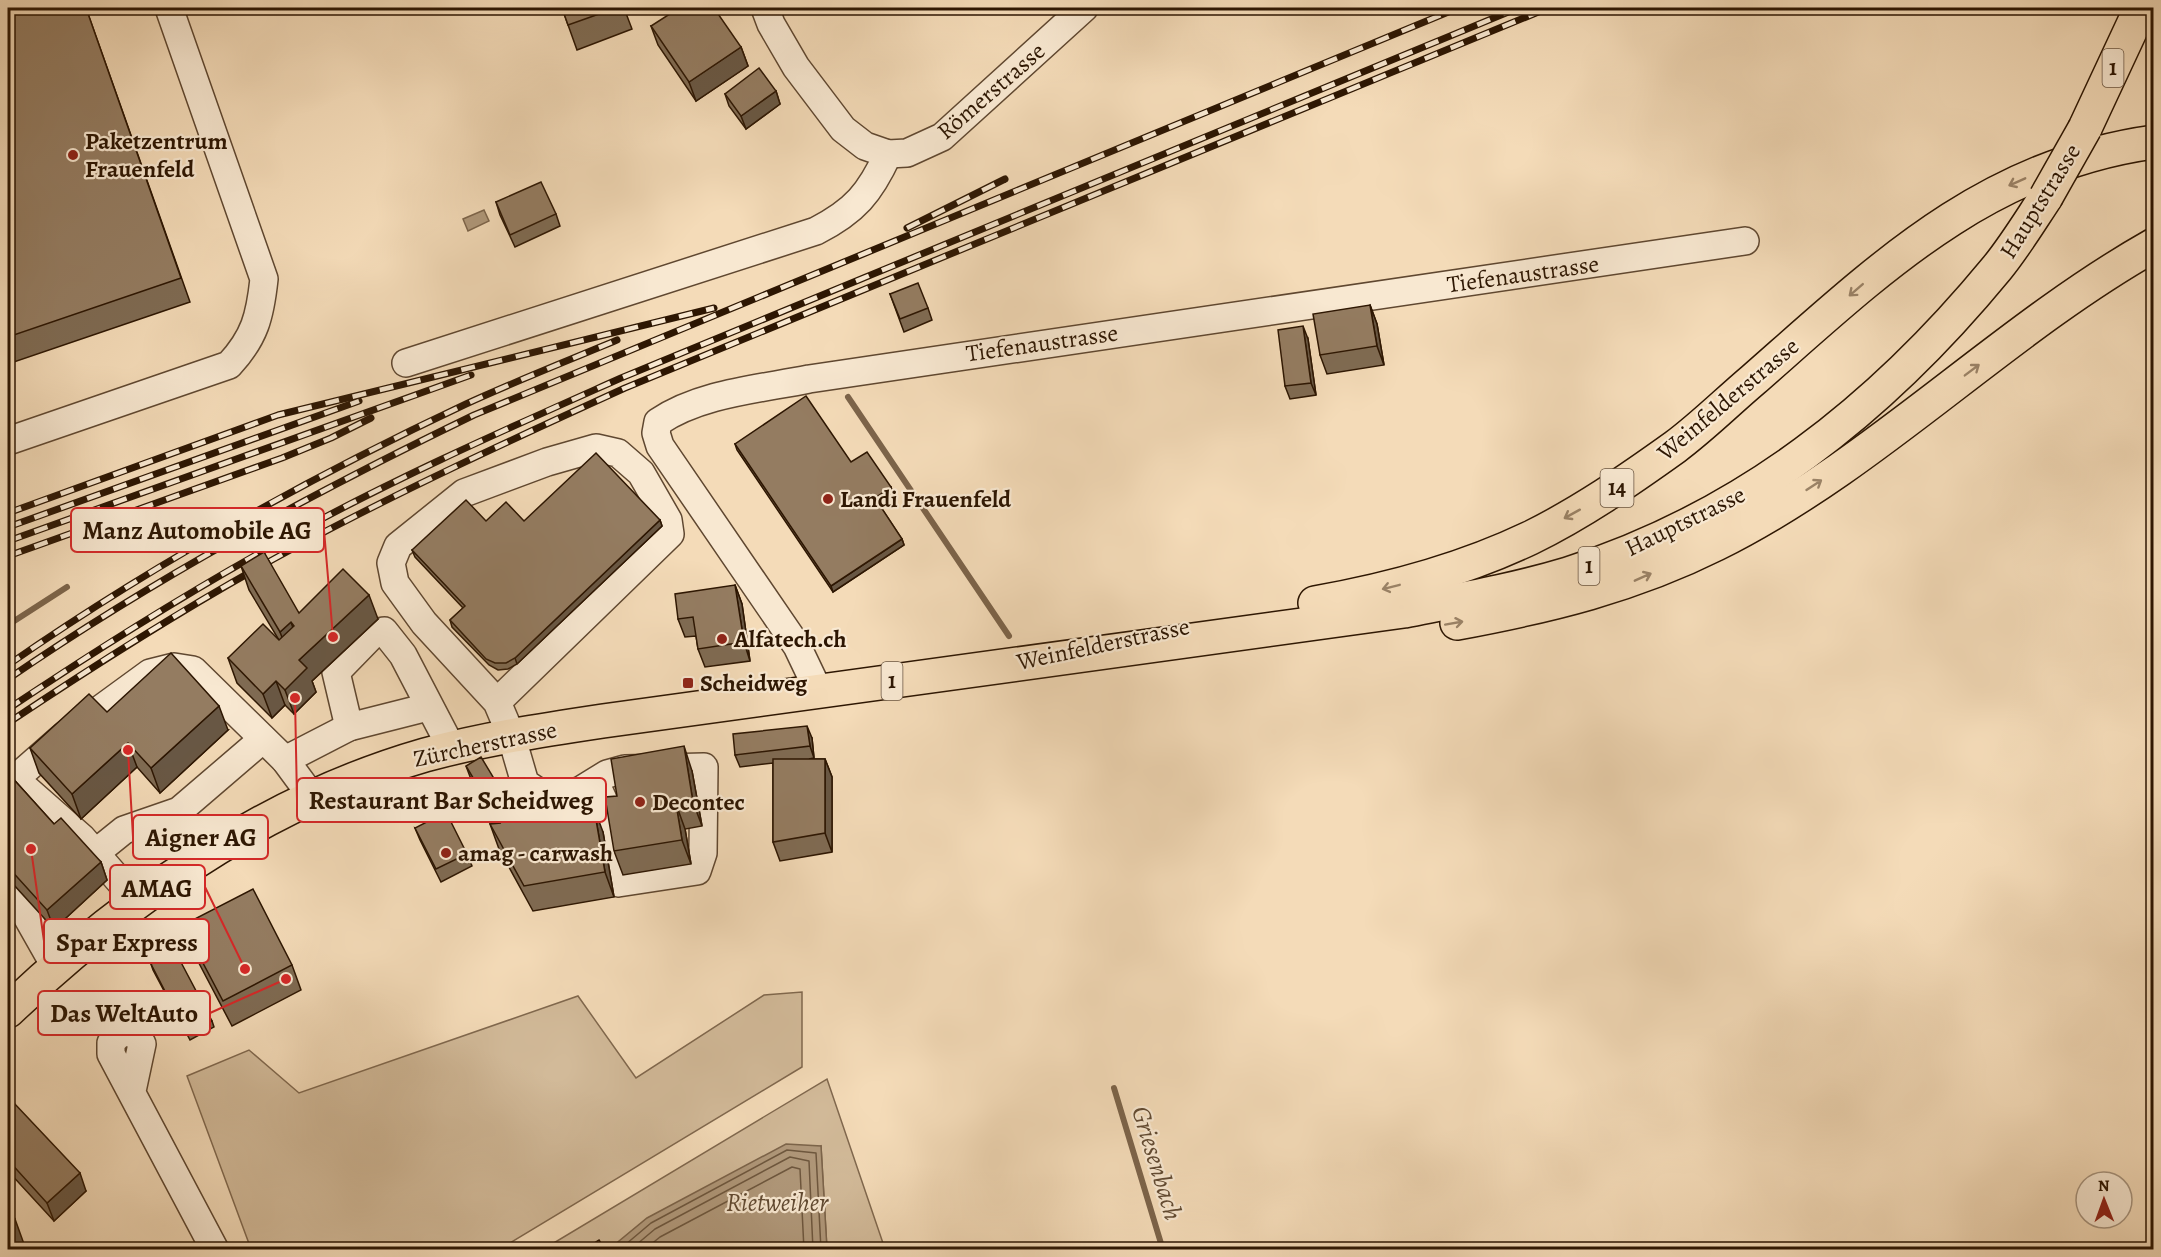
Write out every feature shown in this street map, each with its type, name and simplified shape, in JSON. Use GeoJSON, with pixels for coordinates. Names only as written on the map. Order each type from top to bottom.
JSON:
{"type":"FeatureCollection","features":[{"type":"Feature","properties":{"kind":"main road","name":"Hauptstrasse"},"geometry":{"type":"LineString","coordinates":[[1000,667],[1404,611],[1485,595],[1568,574],[1639,547],[1704,517],[1773,476],[1835,432],[1890,384],[1944,330],[1999,266],[2046,197],[2085,128],[2141,8]]}},
{"type":"Feature","properties":{"kind":"main road","name":"Weinfelderstrasse"},"geometry":{"type":"LineString","coordinates":[[1000,667],[1039,654],[1121,636],[1299,606],[1393,587],[1461,566],[1530,538],[1606,495],[1677,445],[1866,280],[1947,219],[1989,195],[2034,175],[2091,154],[2152,140]]}},
{"type":"Feature","properties":{"kind":"main road","name":"Weinfelderstrasse"},"geometry":{"type":"LineString","coordinates":[[1000,667],[1084,669],[1190,660],[1450,624],[1549,606],[1634,581],[1717,544],[1780,507],[1847,463],[2064,302],[2154,245]]}},
{"type":"Feature","properties":{"kind":"main road","name":"Zürcherstrasse"},"geometry":{"type":"LineString","coordinates":[[8,1011],[56,966],[137,901],[217,847],[358,777],[452,749],[511,735],[818,690],[1000,667]]}},
{"type":"Feature","properties":{"kind":"street"},"geometry":{"type":"LineString","coordinates":[[8,441],[230,365],[244,349],[259,318],[264,279],[170,8]]}},
{"type":"Feature","properties":{"kind":"street"},"geometry":{"type":"LineString","coordinates":[[406,363],[816,231],[856,206],[877,178],[888,154],[865,146],[843,129],[796,67],[771,24],[765,8]]}},
{"type":"Feature","properties":{"kind":"street","name":"Römerstrasse"},"geometry":{"type":"LineString","coordinates":[[888,154],[907,153],[942,137],[1084,8]]}},
{"type":"Feature","properties":{"kind":"street","name":"Tiefenaustrasse"},"geometry":{"type":"LineString","coordinates":[[818,690],[797,646],[660,446],[656,433],[658,422],[672,413],[705,401],[821,377],[1745,242]]}},
{"type":"Feature","properties":{"kind":"street"},"geometry":{"type":"LineString","coordinates":[[497,702],[670,534],[668,520],[641,473],[618,453],[596,448],[546,462],[464,493],[398,546],[391,563],[395,583],[424,623],[497,702],[511,735],[525,783],[537,791],[559,798],[607,774],[625,769],[704,767],[703,853],[697,871],[618,883],[607,809],[602,794],[594,782]]}},
{"type":"Feature","properties":{"kind":"street"},"geometry":{"type":"LineString","coordinates":[[350,727],[336,672],[374,633],[384,631],[403,655],[428,707],[452,749]]}},
{"type":"Feature","properties":{"kind":"street"},"geometry":{"type":"LineString","coordinates":[[137,901],[40,809],[12,776],[150,673],[174,667],[193,670],[285,760],[313,798]]}},
{"type":"Feature","properties":{"kind":"street"},"geometry":{"type":"LineString","coordinates":[[285,760],[350,727],[428,707]]}},
{"type":"Feature","properties":{"kind":"street"},"geometry":{"type":"LineString","coordinates":[[92,856],[124,830],[179,811],[263,739]]}},
{"type":"Feature","properties":{"kind":"street"},"geometry":{"type":"LineString","coordinates":[[25,908],[56,966]]}},
{"type":"Feature","properties":{"kind":"street"},"geometry":{"type":"LineString","coordinates":[[132,1091],[215,1250]]}},
{"type":"Feature","properties":{"kind":"shaded area"},"geometry":{"type":"Polygon","coordinates":[[[802,992],[802,1067],[500,1249],[251,1249],[187,1076],[249,1050],[299,1093],[578,996],[636,1078],[764,995],[802,992]]]}},
{"type":"Feature","properties":{"kind":"shaded area","name":"Rietweiher"},"geometry":{"type":"Polygon","coordinates":[[[827,1079],[885,1249],[827,1249],[821,1146],[613,1246],[614,1249],[542,1250],[827,1079]]]}},
{"type":"Feature","properties":{"kind":"water"},"geometry":{"type":"Polygon","coordinates":[[[484,210],[489,221],[468,231],[463,219],[484,210]]]}},
{"type":"Feature","properties":{"kind":"water","name":"Rietweiher"},"geometry":{"type":"Polygon","coordinates":[[[786,1144],[821,1146],[827,1249],[614,1249],[613,1246],[647,1218],[786,1144]]]}},
{"type":"Feature","properties":{"kind":"building","name":"Paketzentrum Frauenfeld"},"geometry":{"type":"Polygon","coordinates":[[[8,8],[86,8],[181,278],[8,337],[8,8]]]}},
{"type":"Feature","properties":{"kind":"building"},"geometry":{"type":"Polygon","coordinates":[[[562,8],[616,8],[568,25],[562,8]]]}},
{"type":"Feature","properties":{"kind":"building"},"geometry":{"type":"Polygon","coordinates":[[[679,8],[714,8],[741,47],[689,82],[651,26],[679,8]]]}},
{"type":"Feature","properties":{"kind":"building"},"geometry":{"type":"Polygon","coordinates":[[[759,68],[776,91],[741,116],[725,94],[759,68]]]}},
{"type":"Feature","properties":{"kind":"building"},"geometry":{"type":"Polygon","coordinates":[[[541,182],[556,214],[510,235],[496,202],[541,182]]]}},
{"type":"Feature","properties":{"kind":"building"},"geometry":{"type":"Polygon","coordinates":[[[918,283],[928,308],[900,319],[890,294],[918,283]]]}},
{"type":"Feature","properties":{"kind":"building"},"geometry":{"type":"Polygon","coordinates":[[[1370,305],[1377,346],[1320,355],[1313,314],[1370,305]]]}},
{"type":"Feature","properties":{"kind":"building"},"geometry":{"type":"Polygon","coordinates":[[[1303,326],[1311,383],[1285,386],[1278,330],[1303,326]]]}},
{"type":"Feature","properties":{"kind":"building","name":"Landi Frauenfeld"},"geometry":{"type":"Polygon","coordinates":[[[806,396],[851,462],[867,452],[891,487],[875,498],[902,539],[831,586],[735,444],[806,396]]]}},
{"type":"Feature","properties":{"kind":"building"},"geometry":{"type":"Polygon","coordinates":[[[596,453],[660,520],[515,658],[506,663],[495,663],[486,659],[450,620],[465,606],[412,550],[466,500],[486,521],[506,502],[524,521],[596,453]]]}},
{"type":"Feature","properties":{"kind":"building"},"geometry":{"type":"Polygon","coordinates":[[[264,552],[299,613],[343,569],[369,595],[299,660],[307,668],[285,690],[276,681],[263,694],[228,658],[263,624],[279,640],[294,626],[291,622],[280,632],[241,566],[264,552]]]}},
{"type":"Feature","properties":{"kind":"building"},"geometry":{"type":"Polygon","coordinates":[[[735,585],[744,642],[698,649],[693,617],[678,619],[675,594],[735,585]]]}},
{"type":"Feature","properties":{"kind":"building"},"geometry":{"type":"Polygon","coordinates":[[[171,653],[219,706],[151,768],[128,743],[72,794],[30,748],[89,694],[107,712],[171,653]]]}},
{"type":"Feature","properties":{"kind":"building"},"geometry":{"type":"Polygon","coordinates":[[[807,726],[810,746],[735,755],[733,734],[807,726]]]}},
{"type":"Feature","properties":{"kind":"building"},"geometry":{"type":"Polygon","coordinates":[[[684,746],[693,802],[676,804],[682,840],[614,851],[605,797],[617,796],[611,759],[684,746]]]}},
{"type":"Feature","properties":{"kind":"building"},"geometry":{"type":"Polygon","coordinates":[[[481,757],[519,820],[594,808],[605,872],[524,886],[490,824],[500,823],[466,766],[481,757]]]}},
{"type":"Feature","properties":{"kind":"building"},"geometry":{"type":"Polygon","coordinates":[[[773,759],[825,759],[825,833],[773,842],[773,759]]]}},
{"type":"Feature","properties":{"kind":"building"},"geometry":{"type":"Polygon","coordinates":[[[8,773],[54,824],[61,818],[101,862],[47,910],[8,867],[11,863],[8,858],[8,773]]]}},
{"type":"Feature","properties":{"kind":"building","name":"amag - carwash"},"geometry":{"type":"Polygon","coordinates":[[[446,812],[467,854],[436,869],[415,828],[446,812]]]}},
{"type":"Feature","properties":{"kind":"building"},"geometry":{"type":"Polygon","coordinates":[[[253,889],[292,965],[223,1001],[183,925],[253,889]]]}},
{"type":"Feature","properties":{"kind":"building"},"geometry":{"type":"Polygon","coordinates":[[[175,951],[212,1021],[187,1034],[151,964],[175,951]]]}},
{"type":"Feature","properties":{"kind":"building"},"geometry":{"type":"Polygon","coordinates":[[[13,1102],[80,1173],[47,1203],[8,1160],[8,1107],[13,1102]]]}},
{"type":"Feature","properties":{"kind":"building"},"geometry":{"type":"Polygon","coordinates":[[[8,1211],[15,1219],[8,1227],[8,1211]]]}},
{"type":"Feature","properties":{"kind":"building"},"geometry":{"type":"Polygon","coordinates":[[[599,1240],[605,1250],[583,1250],[599,1240]]]}},
{"type":"Feature","properties":{"kind":"waterway","name":"Griesenbach"},"geometry":{"type":"LineString","coordinates":[[848,397],[1009,636]]}},
{"type":"Feature","properties":{"kind":"waterway"},"geometry":{"type":"LineString","coordinates":[[8,625],[67,587]]}},
{"type":"Feature","properties":{"kind":"waterway","name":"Griesenbach"},"geometry":{"type":"LineString","coordinates":[[1114,1088],[1163,1250]]}},
{"type":"Feature","properties":{"kind":"railway"},"geometry":{"type":"LineString","coordinates":[[8,679],[120,606],[236,538],[474,415],[1458,8]]}},
{"type":"Feature","properties":{"kind":"railway"},"geometry":{"type":"LineString","coordinates":[[8,709],[147,620],[254,556],[371,493],[454,454],[621,378],[1518,8]]}},
{"type":"Feature","properties":{"kind":"railway"},"geometry":{"type":"LineString","coordinates":[[8,723],[149,632],[257,568],[376,506],[541,426],[625,388],[1548,8]]}},
{"type":"Feature","properties":{"kind":"railway"},"geometry":{"type":"LineString","coordinates":[[907,228],[1005,179]]}},
{"type":"Feature","properties":{"kind":"railway"},"geometry":{"type":"LineString","coordinates":[[8,513],[278,415],[714,308]]}},
{"type":"Feature","properties":{"kind":"railway"},"geometry":{"type":"LineString","coordinates":[[8,665],[174,558],[289,493],[466,404],[617,340]]}},
{"type":"Feature","properties":{"kind":"railway"},"geometry":{"type":"LineString","coordinates":[[8,541],[471,375]]}},
{"type":"Feature","properties":{"kind":"railway"},"geometry":{"type":"LineString","coordinates":[[8,527],[359,401]]}},
{"type":"Feature","properties":{"kind":"railway"},"geometry":{"type":"LineString","coordinates":[[8,556],[282,458],[331,438],[371,418]]}},
{"type":"Feature","properties":{"kind":"place","name":"Paketzentrum Frauenfeld"},"geometry":{"type":"Point","coordinates":[73,155]}},
{"type":"Feature","properties":{"kind":"place","name":"Landi Frauenfeld"},"geometry":{"type":"Point","coordinates":[828,499]}},
{"type":"Feature","properties":{"kind":"place","name":"Manz Automobile AG"},"geometry":{"type":"Point","coordinates":[333,637]}},
{"type":"Feature","properties":{"kind":"place","name":"Alfatech.ch"},"geometry":{"type":"Point","coordinates":[722,639]}},
{"type":"Feature","properties":{"kind":"place","name":"Scheidweg"},"geometry":{"type":"Point","coordinates":[688,683]}},
{"type":"Feature","properties":{"kind":"place","name":"Restaurant Bar Scheidweg"},"geometry":{"type":"Point","coordinates":[295,698]}},
{"type":"Feature","properties":{"kind":"place","name":"Aigner AG"},"geometry":{"type":"Point","coordinates":[128,750]}},
{"type":"Feature","properties":{"kind":"place","name":"Decontec"},"geometry":{"type":"Point","coordinates":[640,802]}},
{"type":"Feature","properties":{"kind":"place","name":"Spar Express"},"geometry":{"type":"Point","coordinates":[31,849]}},
{"type":"Feature","properties":{"kind":"place","name":"amag - carwash"},"geometry":{"type":"Point","coordinates":[446,853]}},
{"type":"Feature","properties":{"kind":"place","name":"AMAG"},"geometry":{"type":"Point","coordinates":[245,969]}},
{"type":"Feature","properties":{"kind":"place","name":"Das WeltAuto"},"geometry":{"type":"Point","coordinates":[286,979]}}]}
